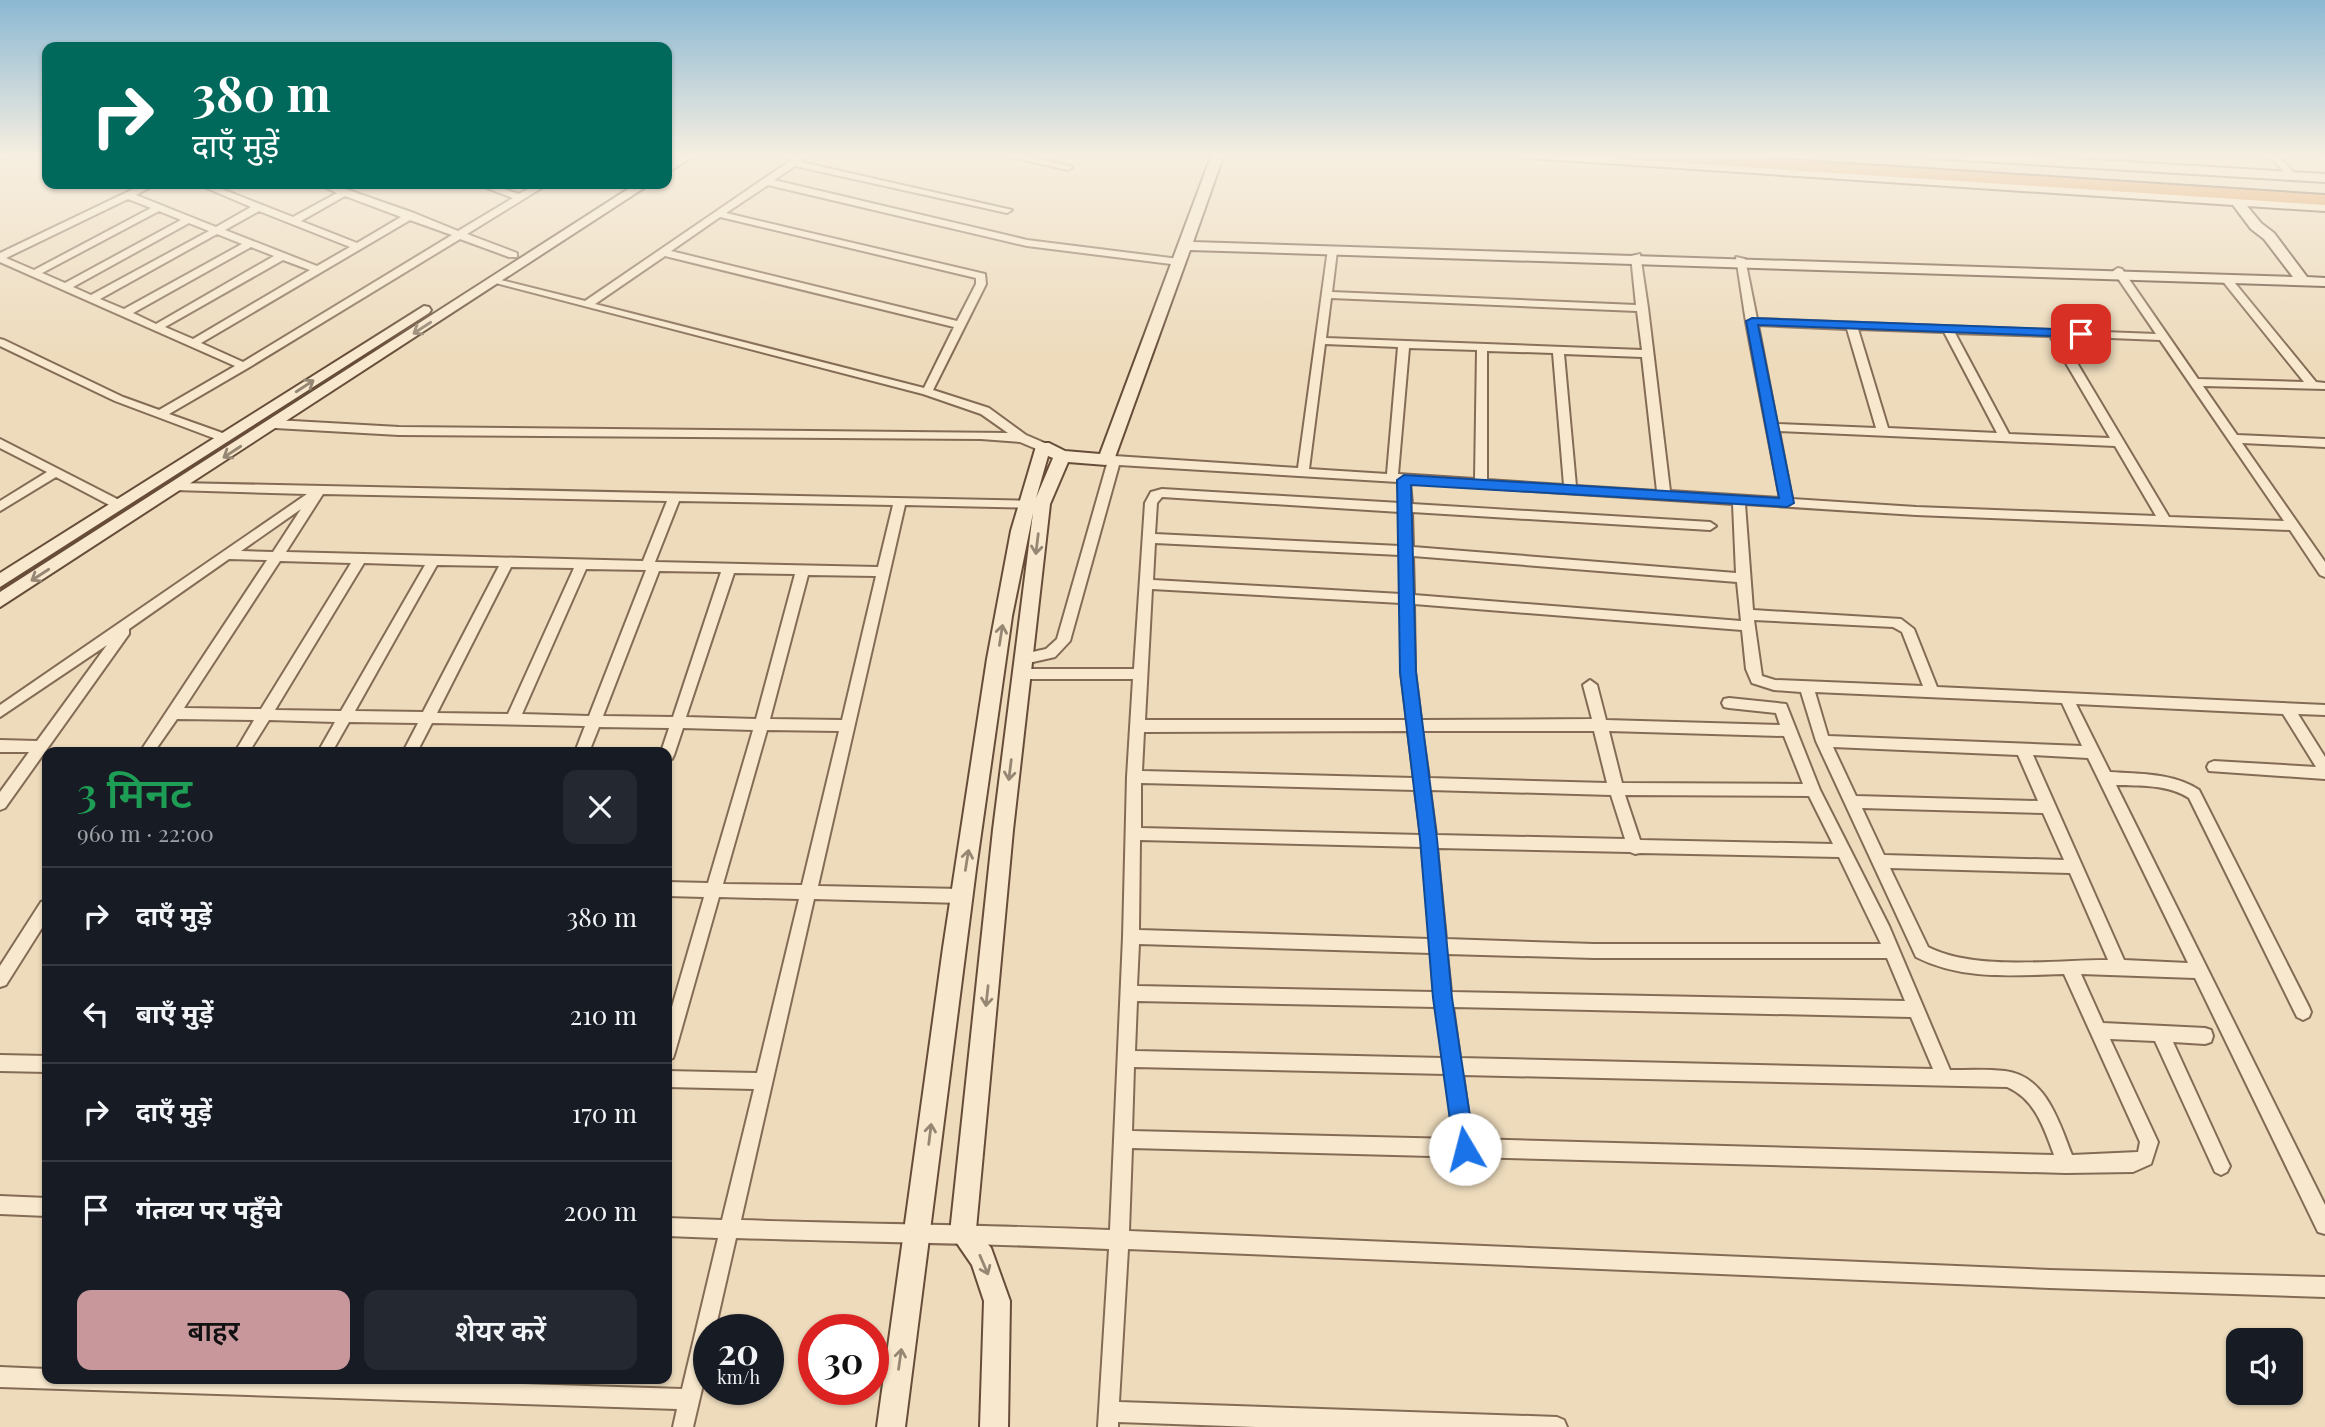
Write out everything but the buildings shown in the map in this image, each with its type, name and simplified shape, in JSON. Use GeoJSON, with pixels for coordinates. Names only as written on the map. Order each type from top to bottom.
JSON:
{"type":"FeatureCollection","features":[{"type":"Feature","properties":{"kind":"street"},"geometry":{"type":"LineString","coordinates":[[75,221],[2,256],[4,262],[67,286],[244,366]]}},
{"type":"Feature","properties":{"kind":"street"},"geometry":{"type":"LineString","coordinates":[[35,273],[133,221]]}},
{"type":"Feature","properties":{"kind":"street"},"geometry":{"type":"LineString","coordinates":[[67,286],[186,221]]}},
{"type":"Feature","properties":{"kind":"street"},"geometry":{"type":"LineString","coordinates":[[193,221],[318,270]]}},
{"type":"Feature","properties":{"kind":"street"},"geometry":{"type":"LineString","coordinates":[[93,298],[235,221]]}},
{"type":"Feature","properties":{"kind":"street"},"geometry":{"type":"LineString","coordinates":[[296,221],[358,247]]}},
{"type":"Feature","properties":{"kind":"street"},"geometry":{"type":"LineString","coordinates":[[194,343],[402,221]]}},
{"type":"Feature","properties":{"kind":"street"},"geometry":{"type":"LineString","coordinates":[[424,221],[513,255]]}},
{"type":"Feature","properties":{"kind":"street"},"geometry":{"type":"LineString","coordinates":[[158,415],[484,221]]}},
{"type":"Feature","properties":{"kind":"street"},"geometry":{"type":"LineString","coordinates":[[0,581],[567,221]]}},
{"type":"Feature","properties":{"kind":"street"},"geometry":{"type":"LineString","coordinates":[[0,601],[586,221]]}},
{"type":"Feature","properties":{"kind":"street"},"geometry":{"type":"LineString","coordinates":[[586,304],[708,221]]}},
{"type":"Feature","properties":{"kind":"street"},"geometry":{"type":"LineString","coordinates":[[746,221],[981,276],[981,284],[927,392]]}},
{"type":"Feature","properties":{"kind":"street"},"geometry":{"type":"LineString","coordinates":[[932,221],[1027,243],[1179,262]]}},
{"type":"Feature","properties":{"kind":"street"},"geometry":{"type":"LineString","coordinates":[[1023,667],[1050,653],[1063,641],[1110,460],[1195,221]]}},
{"type":"Feature","properties":{"kind":"street"},"geometry":{"type":"LineString","coordinates":[[2252,221],[2256,226],[2257,236],[2295,279]]}},
{"type":"Feature","properties":{"kind":"street"},"geometry":{"type":"LineString","coordinates":[[127,312],[251,243]]}},
{"type":"Feature","properties":{"kind":"street"},"geometry":{"type":"LineString","coordinates":[[1187,244],[1332,251],[1637,258]]}},
{"type":"Feature","properties":{"kind":"street"},"geometry":{"type":"LineString","coordinates":[[1187,244],[2325,280]]}},
{"type":"Feature","properties":{"kind":"street"},"geometry":{"type":"LineString","coordinates":[[1303,473],[1332,251]]}},
{"type":"Feature","properties":{"kind":"street"},"geometry":{"type":"LineString","coordinates":[[662,252],[961,325]]}},
{"type":"Feature","properties":{"kind":"street"},"geometry":{"type":"LineString","coordinates":[[158,327],[282,256]]}},
{"type":"Feature","properties":{"kind":"street"},"geometry":{"type":"LineString","coordinates":[[1637,258],[1664,495]]}},
{"type":"Feature","properties":{"kind":"street"},"geometry":{"type":"LineString","coordinates":[[1740,261],[1787,503]]}},
{"type":"Feature","properties":{"kind":"street"},"geometry":{"type":"LineString","coordinates":[[2119,274],[2295,279]]}},
{"type":"Feature","properties":{"kind":"street"},"geometry":{"type":"LineString","coordinates":[[2119,274],[2325,572]]}},
{"type":"Feature","properties":{"kind":"street"},"geometry":{"type":"LineString","coordinates":[[2226,279],[2319,386]]}},
{"type":"Feature","properties":{"kind":"street"},"geometry":{"type":"LineString","coordinates":[[493,281],[927,392],[985,411],[1022,438],[1053,452],[1110,460],[1787,503],[2294,526]]}},
{"type":"Feature","properties":{"kind":"street"},"geometry":{"type":"LineString","coordinates":[[1326,295],[1643,308]]}},
{"type":"Feature","properties":{"kind":"street"},"geometry":{"type":"LineString","coordinates":[[1752,321],[2163,337]]}},
{"type":"Feature","properties":{"kind":"street"},"geometry":{"type":"LineString","coordinates":[[1851,325],[1883,432]]}},
{"type":"Feature","properties":{"kind":"street"},"geometry":{"type":"LineString","coordinates":[[1948,329],[2005,437]]}},
{"type":"Feature","properties":{"kind":"street"},"geometry":{"type":"LineString","coordinates":[[2054,333],[2165,521]]}},
{"type":"Feature","properties":{"kind":"street"},"geometry":{"type":"LineString","coordinates":[[1320,341],[1648,354]]}},
{"type":"Feature","properties":{"kind":"street"},"geometry":{"type":"LineString","coordinates":[[0,342],[119,400],[224,438]]}},
{"type":"Feature","properties":{"kind":"street"},"geometry":{"type":"LineString","coordinates":[[1404,344],[1398,480],[1406,508],[1408,672],[1429,839],[1443,998],[1465,1149]]}},
{"type":"Feature","properties":{"kind":"street"},"geometry":{"type":"LineString","coordinates":[[1481,483],[1482,347]]}},
{"type":"Feature","properties":{"kind":"street"},"geometry":{"type":"LineString","coordinates":[[1558,350],[1570,488]]}},
{"type":"Feature","properties":{"kind":"street"},"geometry":{"type":"LineString","coordinates":[[2194,382],[2319,386]]}},
{"type":"Feature","properties":{"kind":"street"},"geometry":{"type":"LineString","coordinates":[[275,424],[399,431],[967,435],[1022,438]]}},
{"type":"Feature","properties":{"kind":"street"},"geometry":{"type":"LineString","coordinates":[[1772,428],[2119,442]]}},
{"type":"Feature","properties":{"kind":"street"},"geometry":{"type":"LineString","coordinates":[[2233,439],[2325,443]]}},
{"type":"Feature","properties":{"kind":"street"},"geometry":{"type":"LineString","coordinates":[[2,445],[119,505]]}},
{"type":"Feature","properties":{"kind":"street"},"geometry":{"type":"LineString","coordinates":[[891,1427],[961,896],[1005,604],[1033,504],[1053,452]]}},
{"type":"Feature","properties":{"kind":"street"},"geometry":{"type":"LineString","coordinates":[[0,507],[56,472]]}},
{"type":"Feature","properties":{"kind":"street"},"geometry":{"type":"LineString","coordinates":[[178,487],[1033,504]]}},
{"type":"Feature","properties":{"kind":"street"},"geometry":{"type":"LineString","coordinates":[[0,712],[319,491]]}},
{"type":"Feature","properties":{"kind":"street"},"geometry":{"type":"LineString","coordinates":[[150,747],[319,491]]}},
{"type":"Feature","properties":{"kind":"street"},"geometry":{"type":"LineString","coordinates":[[1557,1427],[1108,1419],[1119,1242],[1131,936],[1134,777],[1151,503],[1155,495],[1162,493],[1710,526]]}},
{"type":"Feature","properties":{"kind":"street"},"geometry":{"type":"LineString","coordinates":[[584,747],[675,497]]}},
{"type":"Feature","properties":{"kind":"street"},"geometry":{"type":"LineString","coordinates":[[1739,500],[1743,578],[1753,669],[1757,678],[1774,685],[2325,710]]}},
{"type":"Feature","properties":{"kind":"street"},"geometry":{"type":"LineString","coordinates":[[683,1427],[900,501]]}},
{"type":"Feature","properties":{"kind":"street"},"geometry":{"type":"LineString","coordinates":[[994,1427],[997,1301],[982,1257],[962,1233],[1003,830],[1023,667],[1033,504]]}},
{"type":"Feature","properties":{"kind":"street"},"geometry":{"type":"LineString","coordinates":[[1149,538],[1407,551],[1743,578]]}},
{"type":"Feature","properties":{"kind":"street"},"geometry":{"type":"LineString","coordinates":[[227,555],[883,572]]}},
{"type":"Feature","properties":{"kind":"street"},"geometry":{"type":"LineString","coordinates":[[245,747],[360,559]]}},
{"type":"Feature","properties":{"kind":"street"},"geometry":{"type":"LineString","coordinates":[[328,747],[433,561]]}},
{"type":"Feature","properties":{"kind":"street"},"geometry":{"type":"LineString","coordinates":[[412,747],[507,563]]}},
{"type":"Feature","properties":{"kind":"street"},"geometry":{"type":"LineString","coordinates":[[512,721],[582,564]]}},
{"type":"Feature","properties":{"kind":"street"},"geometry":{"type":"LineString","coordinates":[[670,747],[729,568]]}},
{"type":"Feature","properties":{"kind":"street"},"geometry":{"type":"LineString","coordinates":[[672,1035],[803,570]]}},
{"type":"Feature","properties":{"kind":"street"},"geometry":{"type":"LineString","coordinates":[[1146,584],[1749,620],[1896,622],[1907,629],[1932,692]]}},
{"type":"Feature","properties":{"kind":"street"},"geometry":{"type":"LineString","coordinates":[[0,804],[130,622]]}},
{"type":"Feature","properties":{"kind":"street"},"geometry":{"type":"LineString","coordinates":[[1023,667],[1140,674]]}},
{"type":"Feature","properties":{"kind":"street"},"geometry":{"type":"LineString","coordinates":[[1590,685],[1616,789],[1635,848]]}},
{"type":"Feature","properties":{"kind":"street"},"geometry":{"type":"LineString","coordinates":[[1807,687],[1823,741],[1922,952],[1933,959],[1965,965],[2200,971]]}},
{"type":"Feature","properties":{"kind":"street"},"geometry":{"type":"LineString","coordinates":[[2066,698],[2325,1225]]}},
{"type":"Feature","properties":{"kind":"street"},"geometry":{"type":"LineString","coordinates":[[1730,703],[1780,708],[1813,790],[1892,951],[1945,1077]]}},
{"type":"Feature","properties":{"kind":"street"},"geometry":{"type":"LineString","coordinates":[[2287,708],[2325,771]]}},
{"type":"Feature","properties":{"kind":"street"},"geometry":{"type":"LineString","coordinates":[[173,713],[847,726]]}},
{"type":"Feature","properties":{"kind":"street"},"geometry":{"type":"LineString","coordinates":[[1137,726],[1600,725],[1789,731]]}},
{"type":"Feature","properties":{"kind":"street"},"geometry":{"type":"LineString","coordinates":[[1823,741],[2092,752]]}},
{"type":"Feature","properties":{"kind":"street"},"geometry":{"type":"LineString","coordinates":[[0,746],[41,747]]}},
{"type":"Feature","properties":{"kind":"street"},"geometry":{"type":"LineString","coordinates":[[2023,750],[2119,967]]}},
{"type":"Feature","properties":{"kind":"street"},"geometry":{"type":"LineString","coordinates":[[2214,767],[2325,771]]}},
{"type":"Feature","properties":{"kind":"street"},"geometry":{"type":"LineString","coordinates":[[1134,777],[1616,789],[1813,790]]}},
{"type":"Feature","properties":{"kind":"street"},"geometry":{"type":"LineString","coordinates":[[2105,778],[2176,785],[2188,788],[2194,794],[2303,1013]]}},
{"type":"Feature","properties":{"kind":"street"},"geometry":{"type":"LineString","coordinates":[[1852,802],[2048,807]]}},
{"type":"Feature","properties":{"kind":"street"},"geometry":{"type":"LineString","coordinates":[[1132,834],[1429,839],[1635,848],[1842,850]]}},
{"type":"Feature","properties":{"kind":"street"},"geometry":{"type":"LineString","coordinates":[[1879,861],[2074,867]]}},
{"type":"Feature","properties":{"kind":"street"},"geometry":{"type":"LineString","coordinates":[[672,889],[961,896]]}},
{"type":"Feature","properties":{"kind":"street"},"geometry":{"type":"LineString","coordinates":[[0,980],[42,915]]}},
{"type":"Feature","properties":{"kind":"street"},"geometry":{"type":"LineString","coordinates":[[1131,936],[1608,951],[1892,951]]}},
{"type":"Feature","properties":{"kind":"street"},"geometry":{"type":"LineString","coordinates":[[1122,1139],[2066,1164],[2133,1163],[2145,1158],[2149,1142],[2068,967]]}},
{"type":"Feature","properties":{"kind":"street"},"geometry":{"type":"LineString","coordinates":[[1128,993],[1916,1009]]}},
{"type":"Feature","properties":{"kind":"street"},"geometry":{"type":"LineString","coordinates":[[2097,1030],[2205,1036]]}},
{"type":"Feature","properties":{"kind":"street"},"geometry":{"type":"LineString","coordinates":[[2160,1033],[2221,1166]]}},
{"type":"Feature","properties":{"kind":"street"},"geometry":{"type":"LineString","coordinates":[[1126,1059],[2007,1079],[2026,1087],[2044,1109],[2066,1164]]}},
{"type":"Feature","properties":{"kind":"street"},"geometry":{"type":"LineString","coordinates":[[0,1063],[42,1064]]}},
{"type":"Feature","properties":{"kind":"street"},"geometry":{"type":"LineString","coordinates":[[672,1079],[763,1081]]}},
{"type":"Feature","properties":{"kind":"street"},"geometry":{"type":"LineString","coordinates":[[0,1205],[42,1207]]}},
{"type":"Feature","properties":{"kind":"street"},"geometry":{"type":"LineString","coordinates":[[672,1227],[917,1235],[962,1233],[1119,1242],[2050,1279],[2325,1286]]}},
{"type":"Feature","properties":{"kind":"street"},"geometry":{"type":"LineString","coordinates":[[0,1377],[42,1379]]}},
{"type":"Feature","properties":{"kind":"street"},"geometry":{"type":"LineString","coordinates":[[215,1384],[689,1399]]}},
{"type":"Feature","properties":{"kind":"route"},"geometry":{"type":"LineString","coordinates":[[1465,1149],[1443,998],[1429,839],[1408,672],[1404,480],[1787,503],[1752,321],[2081,334]]}}]}
